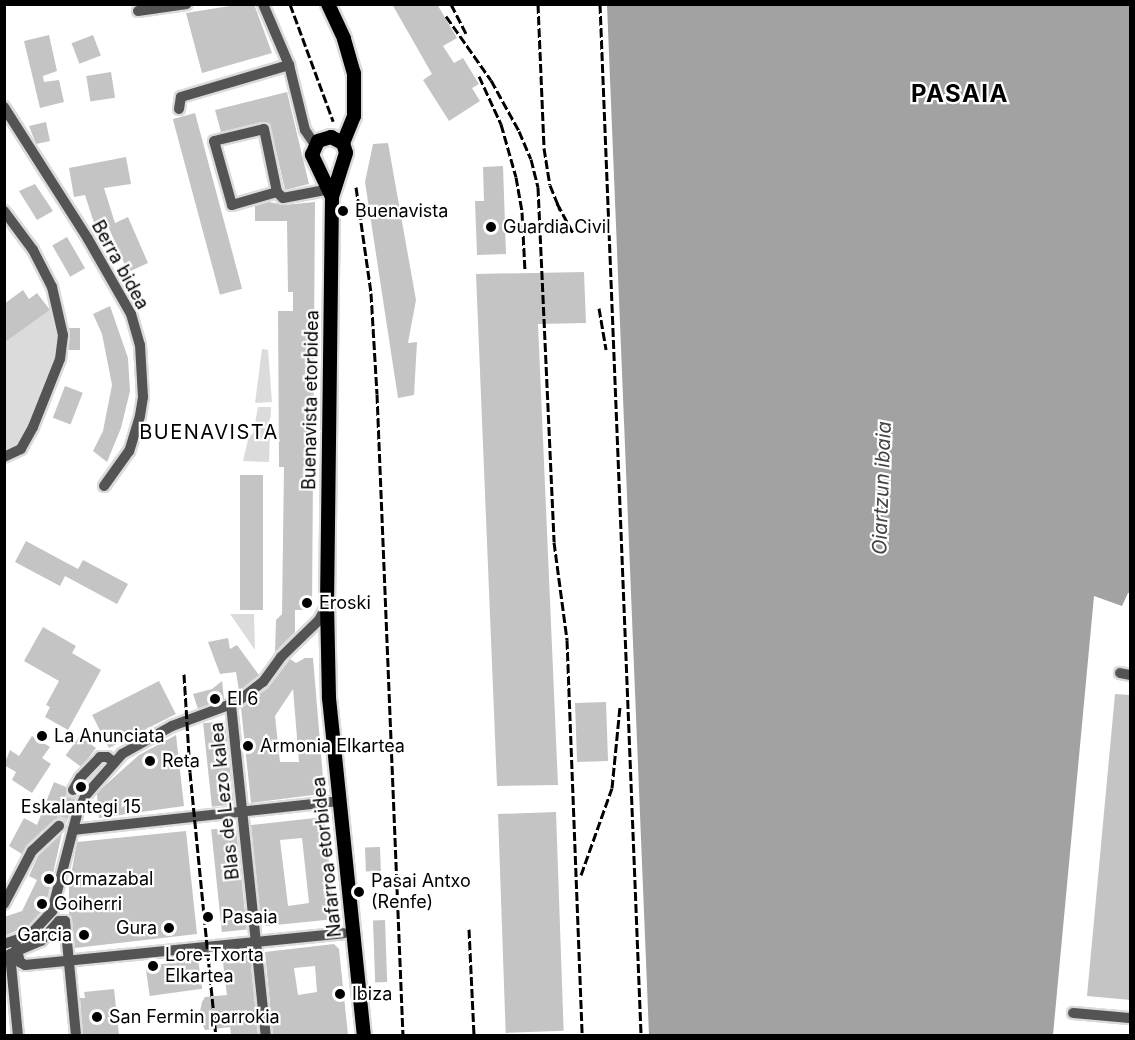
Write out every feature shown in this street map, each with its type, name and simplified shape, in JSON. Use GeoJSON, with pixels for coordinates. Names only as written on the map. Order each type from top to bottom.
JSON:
{"type":"FeatureCollection","features":[{"type":"Feature","properties":{"kind":"main road","name":"Buenavista etorbidea"},"geometry":{"type":"LineString","coordinates":[[327,603],[331,193],[340,166],[346,158],[343,143],[354,116],[354,74],[344,39],[328,4]]}},
{"type":"Feature","properties":{"kind":"main road"},"geometry":{"type":"LineString","coordinates":[[315,145],[322,138],[331,137],[343,143]]}},
{"type":"Feature","properties":{"kind":"main road","name":"Buenavista etorbidea"},"geometry":{"type":"LineString","coordinates":[[315,145],[312,155],[331,193]]}},
{"type":"Feature","properties":{"kind":"main road"},"geometry":{"type":"LineString","coordinates":[[320,168],[331,171],[340,166]]}},
{"type":"Feature","properties":{"kind":"main road","name":"Nafarroa etorbidea"},"geometry":{"type":"LineString","coordinates":[[327,603],[329,698],[364,1035]]}},
{"type":"Feature","properties":{"kind":"street"},"geometry":{"type":"LineString","coordinates":[[138,11],[187,4]]}},
{"type":"Feature","properties":{"kind":"street"},"geometry":{"type":"LineString","coordinates":[[263,4],[289,65],[305,130],[315,145]]}},
{"type":"Feature","properties":{"kind":"street"},"geometry":{"type":"LineString","coordinates":[[179,109],[181,97],[289,65]]}},
{"type":"Feature","properties":{"kind":"street","name":"Berra bidea"},"geometry":{"type":"LineString","coordinates":[[4,107],[88,239],[131,314],[140,345],[143,397],[140,416],[129,451],[104,486]]}},
{"type":"Feature","properties":{"kind":"street"},"geometry":{"type":"LineString","coordinates":[[277,192],[232,205],[214,141],[264,129],[277,192],[284,198],[331,193]]}},
{"type":"Feature","properties":{"kind":"street"},"geometry":{"type":"LineString","coordinates":[[4,211],[33,250],[52,286],[63,335],[60,359],[21,450],[4,457]]}},
{"type":"Feature","properties":{"kind":"street"},"geometry":{"type":"LineString","coordinates":[[18,1035],[10,954],[13,945],[37,930],[52,911],[73,830],[86,795],[114,762],[145,739],[231,705],[264,682],[281,657],[319,620],[327,603]]}},
{"type":"Feature","properties":{"kind":"street","name":"Blas de Lezo kalea"},"geometry":{"type":"LineString","coordinates":[[231,705],[266,1035]]}},
{"type":"Feature","properties":{"kind":"street"},"geometry":{"type":"LineString","coordinates":[[73,790],[80,778],[100,757],[107,757],[114,762]]}},
{"type":"Feature","properties":{"kind":"street"},"geometry":{"type":"LineString","coordinates":[[73,830],[338,801]]}},
{"type":"Feature","properties":{"kind":"street"},"geometry":{"type":"LineString","coordinates":[[4,904],[32,851],[59,826]]}},
{"type":"Feature","properties":{"kind":"street"},"geometry":{"type":"LineString","coordinates":[[13,945],[41,941],[59,921],[65,921],[76,1035]]}},
{"type":"Feature","properties":{"kind":"street"},"geometry":{"type":"LineString","coordinates":[[13,945],[20,962],[25,965],[343,933]]}},
{"type":"Feature","properties":{"kind":"street"},"geometry":{"type":"LineString","coordinates":[[1073,1014],[1131,1018]]}},
{"type":"Feature","properties":{"kind":"shaded area"},"geometry":{"type":"Polygon","coordinates":[[[50,310],[56,333],[53,358],[19,444],[5,453],[4,343],[50,310]]]}},
{"type":"Feature","properties":{"kind":"shaded area"},"geometry":{"type":"Polygon","coordinates":[[[262,349],[268,350],[272,402],[255,403],[262,349]]]}},
{"type":"Feature","properties":{"kind":"shaded area"},"geometry":{"type":"Polygon","coordinates":[[[258,407],[271,407],[269,462],[243,461],[249,435],[253,434],[258,407]]]}},
{"type":"Feature","properties":{"kind":"shaded area"},"geometry":{"type":"Polygon","coordinates":[[[230,614],[254,614],[255,650],[230,614]]]}},
{"type":"Feature","properties":{"kind":"water","name":"Oiartzun ibaia"},"geometry":{"type":"Polygon","coordinates":[[[607,5],[1130,5],[1130,593],[1122,606],[1094,596],[1053,1035],[649,1035],[607,5]]]}},
{"type":"Feature","properties":{"kind":"building"},"geometry":{"type":"Polygon","coordinates":[[[254,4],[272,53],[202,73],[186,13],[254,4]]]}},
{"type":"Feature","properties":{"kind":"building"},"geometry":{"type":"Polygon","coordinates":[[[392,4],[437,4],[457,38],[443,46],[454,63],[463,58],[479,84],[472,88],[480,101],[449,121],[423,80],[432,74],[392,4]]]}},
{"type":"Feature","properties":{"kind":"building"},"geometry":{"type":"Polygon","coordinates":[[[49,35],[57,71],[43,76],[44,82],[59,80],[64,102],[40,108],[24,41],[49,35]]]}},
{"type":"Feature","properties":{"kind":"building"},"geometry":{"type":"Polygon","coordinates":[[[93,35],[101,56],[79,64],[72,43],[93,35]]]}},
{"type":"Feature","properties":{"kind":"building"},"geometry":{"type":"Polygon","coordinates":[[[111,72],[115,98],[90,102],[86,76],[111,72]]]}},
{"type":"Feature","properties":{"kind":"building"},"geometry":{"type":"Polygon","coordinates":[[[287,92],[309,184],[285,190],[270,124],[262,122],[221,132],[215,110],[287,92]]]}},
{"type":"Feature","properties":{"kind":"building"},"geometry":{"type":"Polygon","coordinates":[[[195,113],[242,289],[220,295],[173,119],[195,113]]]}},
{"type":"Feature","properties":{"kind":"building"},"geometry":{"type":"Polygon","coordinates":[[[46,122],[50,141],[36,144],[29,126],[46,122]]]}},
{"type":"Feature","properties":{"kind":"building"},"geometry":{"type":"Polygon","coordinates":[[[388,143],[416,300],[408,343],[417,342],[414,395],[398,398],[365,182],[373,144],[388,143]]]}},
{"type":"Feature","properties":{"kind":"building"},"geometry":{"type":"Polygon","coordinates":[[[126,157],[131,184],[104,188],[115,223],[128,217],[148,263],[128,272],[105,219],[94,223],[85,195],[74,197],[69,168],[126,157]]]}},
{"type":"Feature","properties":{"kind":"building","name":"Guardia Civil"},"geometry":{"type":"Polygon","coordinates":[[[503,166],[506,254],[477,255],[475,201],[484,201],[483,167],[503,166]]]}},
{"type":"Feature","properties":{"kind":"building"},"geometry":{"type":"Polygon","coordinates":[[[35,184],[53,211],[37,220],[19,191],[35,184]]]}},
{"type":"Feature","properties":{"kind":"building"},"geometry":{"type":"Polygon","coordinates":[[[269,202],[284,205],[315,202],[312,610],[295,610],[295,632],[275,652],[276,620],[282,614],[284,467],[279,467],[278,311],[293,311],[293,292],[288,292],[287,221],[255,221],[255,206],[269,202]]]}},
{"type":"Feature","properties":{"kind":"building"},"geometry":{"type":"Polygon","coordinates":[[[67,237],[85,268],[70,277],[52,246],[67,237]]]}},
{"type":"Feature","properties":{"kind":"building"},"geometry":{"type":"Polygon","coordinates":[[[584,272],[586,323],[538,324],[558,785],[497,786],[476,274],[584,272]]]}},
{"type":"Feature","properties":{"kind":"building"},"geometry":{"type":"Polygon","coordinates":[[[23,290],[29,299],[37,293],[50,310],[4,343],[4,304],[23,290]]]}},
{"type":"Feature","properties":{"kind":"building"},"geometry":{"type":"Polygon","coordinates":[[[110,306],[128,358],[130,391],[121,428],[107,462],[93,451],[103,431],[112,385],[102,334],[93,314],[110,306]]]}},
{"type":"Feature","properties":{"kind":"building"},"geometry":{"type":"Polygon","coordinates":[[[69,328],[80,328],[80,350],[69,350],[69,328]]]}},
{"type":"Feature","properties":{"kind":"building"},"geometry":{"type":"Polygon","coordinates":[[[65,386],[83,393],[71,425],[53,418],[65,386]]]}},
{"type":"Feature","properties":{"kind":"building"},"geometry":{"type":"Polygon","coordinates":[[[240,475],[263,475],[263,610],[240,610],[240,475]]]}},
{"type":"Feature","properties":{"kind":"building"},"geometry":{"type":"Polygon","coordinates":[[[26,541],[78,569],[83,560],[128,584],[117,604],[65,576],[60,586],[15,562],[26,541]]]}},
{"type":"Feature","properties":{"kind":"building"},"geometry":{"type":"Polygon","coordinates":[[[43,627],[76,646],[72,653],[101,670],[68,730],[45,717],[50,707],[46,705],[59,681],[24,661],[43,627]]]}},
{"type":"Feature","properties":{"kind":"building"},"geometry":{"type":"Polygon","coordinates":[[[228,638],[230,649],[237,645],[259,675],[239,691],[236,672],[220,674],[208,642],[228,638]]]}},
{"type":"Feature","properties":{"kind":"building"},"geometry":{"type":"Polygon","coordinates":[[[305,658],[313,658],[324,790],[321,794],[251,803],[241,708],[268,688],[290,659],[296,663],[305,658]],[[293,689],[275,716],[280,762],[299,762],[293,689]]]}},
{"type":"Feature","properties":{"kind":"building"},"geometry":{"type":"Polygon","coordinates":[[[159,681],[176,714],[109,748],[92,715],[159,681]]]}},
{"type":"Feature","properties":{"kind":"building"},"geometry":{"type":"Polygon","coordinates":[[[222,681],[224,699],[198,709],[193,694],[212,689],[222,681]]]}},
{"type":"Feature","properties":{"kind":"building"},"geometry":{"type":"Polygon","coordinates":[[[1115,694],[1131,695],[1131,1000],[1087,996],[1115,694]]]}},
{"type":"Feature","properties":{"kind":"building"},"geometry":{"type":"Polygon","coordinates":[[[606,702],[608,761],[577,762],[575,703],[606,702]]]}},
{"type":"Feature","properties":{"kind":"building"},"geometry":{"type":"Polygon","coordinates":[[[225,721],[234,805],[212,807],[203,723],[225,721]]]}},
{"type":"Feature","properties":{"kind":"building"},"geometry":{"type":"Polygon","coordinates":[[[176,735],[184,806],[99,818],[97,794],[101,789],[139,755],[176,735]]]}},
{"type":"Feature","properties":{"kind":"building"},"geometry":{"type":"Polygon","coordinates":[[[32,736],[50,747],[42,758],[51,764],[32,793],[12,780],[16,772],[4,765],[10,750],[19,756],[32,736]]]}},
{"type":"Feature","properties":{"kind":"building"},"geometry":{"type":"Polygon","coordinates":[[[80,736],[96,748],[82,767],[66,755],[80,736]]]}},
{"type":"Feature","properties":{"kind":"building"},"geometry":{"type":"Polygon","coordinates":[[[54,782],[66,787],[69,796],[76,797],[66,823],[61,819],[54,820],[27,845],[22,854],[9,846],[24,818],[37,825],[54,782]]]}},
{"type":"Feature","properties":{"kind":"building"},"geometry":{"type":"Polygon","coordinates":[[[556,812],[564,1031],[506,1033],[498,814],[556,812]]]}},
{"type":"Feature","properties":{"kind":"building"},"geometry":{"type":"Polygon","coordinates":[[[324,817],[335,919],[266,926],[261,920],[251,825],[324,817]],[[302,838],[280,840],[288,906],[309,903],[302,838]]]}},
{"type":"Feature","properties":{"kind":"building"},"geometry":{"type":"Polygon","coordinates":[[[236,827],[247,929],[222,932],[211,830],[236,827]]]}},
{"type":"Feature","properties":{"kind":"building"},"geometry":{"type":"Polygon","coordinates":[[[186,831],[197,934],[75,948],[72,920],[69,915],[69,886],[77,842],[186,831]]]}},
{"type":"Feature","properties":{"kind":"building"},"geometry":{"type":"Polygon","coordinates":[[[62,833],[48,896],[40,913],[28,926],[4,936],[4,917],[22,911],[37,880],[29,876],[38,856],[62,833]]]}},
{"type":"Feature","properties":{"kind":"building"},"geometry":{"type":"Polygon","coordinates":[[[380,847],[381,871],[366,872],[365,848],[380,847]]]}},
{"type":"Feature","properties":{"kind":"building"},"geometry":{"type":"Polygon","coordinates":[[[373,920],[385,920],[387,982],[375,982],[373,920]]]}},
{"type":"Feature","properties":{"kind":"building"},"geometry":{"type":"Polygon","coordinates":[[[334,944],[339,949],[348,1035],[273,1035],[265,952],[334,944]],[[315,966],[294,968],[298,995],[317,992],[315,966]]]}},
{"type":"Feature","properties":{"kind":"building"},"geometry":{"type":"Polygon","coordinates":[[[246,952],[250,956],[258,1035],[231,1035],[230,1027],[205,1030],[199,1016],[205,997],[227,995],[222,955],[246,952]]]}},
{"type":"Feature","properties":{"kind":"building"},"geometry":{"type":"Polygon","coordinates":[[[198,959],[202,989],[150,996],[146,966],[198,959]]]}},
{"type":"Feature","properties":{"kind":"building","name":"San Fermin parrokia"},"geometry":{"type":"Polygon","coordinates":[[[114,989],[119,1035],[83,1035],[80,998],[85,998],[84,992],[114,989]]]}},
{"type":"Feature","properties":{"kind":"tunnel"},"geometry":{"type":"LineString","coordinates":[[59,826],[73,790]]}},
{"type":"Feature","properties":{"kind":"railway"},"geometry":{"type":"LineString","coordinates":[[290,4],[333,121]]}},
{"type":"Feature","properties":{"kind":"railway"},"geometry":{"type":"LineString","coordinates":[[451,4],[466,33]]}},
{"type":"Feature","properties":{"kind":"railway"},"geometry":{"type":"LineString","coordinates":[[538,4],[544,148],[550,185],[560,210]]}},
{"type":"Feature","properties":{"kind":"railway"},"geometry":{"type":"LineString","coordinates":[[600,4],[641,1036]]}},
{"type":"Feature","properties":{"kind":"railway"},"geometry":{"type":"LineString","coordinates":[[446,16],[491,80],[519,131],[531,159],[538,187],[554,542],[567,640],[582,1036]]}},
{"type":"Feature","properties":{"kind":"railway"},"geometry":{"type":"LineString","coordinates":[[479,76],[501,124],[516,177],[522,212],[525,271]]}},
{"type":"Feature","properties":{"kind":"railway"},"geometry":{"type":"LineString","coordinates":[[356,187],[371,293],[377,394],[403,1036]]}},
{"type":"Feature","properties":{"kind":"railway"},"geometry":{"type":"LineString","coordinates":[[557,203],[573,233]]}},
{"type":"Feature","properties":{"kind":"railway"},"geometry":{"type":"LineString","coordinates":[[599,308],[606,349]]}},
{"type":"Feature","properties":{"kind":"railway"},"geometry":{"type":"LineString","coordinates":[[184,674],[190,772],[216,1036]]}},
{"type":"Feature","properties":{"kind":"railway"},"geometry":{"type":"LineString","coordinates":[[581,875],[612,788],[620,707]]}},
{"type":"Feature","properties":{"kind":"railway"},"geometry":{"type":"LineString","coordinates":[[469,929],[474,1036]]}},
{"type":"Feature","properties":{"kind":"place","name":"Buenavista"},"geometry":{"type":"Point","coordinates":[343,211]}},
{"type":"Feature","properties":{"kind":"place","name":"Guardia Civil"},"geometry":{"type":"Point","coordinates":[491,227]}},
{"type":"Feature","properties":{"kind":"place","name":"Eroski"},"geometry":{"type":"Point","coordinates":[307,603]}},
{"type":"Feature","properties":{"kind":"place","name":"El 6"},"geometry":{"type":"Point","coordinates":[215,699]}},
{"type":"Feature","properties":{"kind":"place","name":"La Anunciata"},"geometry":{"type":"Point","coordinates":[42,736]}},
{"type":"Feature","properties":{"kind":"place","name":"Armonia Elkartea"},"geometry":{"type":"Point","coordinates":[248,746]}},
{"type":"Feature","properties":{"kind":"place","name":"Reta"},"geometry":{"type":"Point","coordinates":[150,761]}},
{"type":"Feature","properties":{"kind":"place","name":"Eskalantegi 15"},"geometry":{"type":"Point","coordinates":[81,787]}},
{"type":"Feature","properties":{"kind":"place","name":"Ormazabal"},"geometry":{"type":"Point","coordinates":[49,879]}},
{"type":"Feature","properties":{"kind":"place","name":"Pasai Antxo (Renfe)"},"geometry":{"type":"Point","coordinates":[359,892]}},
{"type":"Feature","properties":{"kind":"place","name":"Goiherri"},"geometry":{"type":"Point","coordinates":[42,904]}},
{"type":"Feature","properties":{"kind":"place","name":"Pasaia"},"geometry":{"type":"Point","coordinates":[208,917]}},
{"type":"Feature","properties":{"kind":"place","name":"Gura"},"geometry":{"type":"Point","coordinates":[169,928]}},
{"type":"Feature","properties":{"kind":"place","name":"Garcia"},"geometry":{"type":"Point","coordinates":[84,935]}},
{"type":"Feature","properties":{"kind":"place","name":"Lore-Txorta Elkartea"},"geometry":{"type":"Point","coordinates":[153,966]}},
{"type":"Feature","properties":{"kind":"place","name":"Ibiza"},"geometry":{"type":"Point","coordinates":[340,994]}},
{"type":"Feature","properties":{"kind":"place","name":"San Fermin parrokia"},"geometry":{"type":"Point","coordinates":[97,1017]}},
{"type":"Feature","properties":{"kind":"district","name":"PASAIA"},"geometry":{"type":"Point","coordinates":[960,94]}},
{"type":"Feature","properties":{"kind":"district","name":"BUENAVISTA"},"geometry":{"type":"Point","coordinates":[209,432]}}]}
